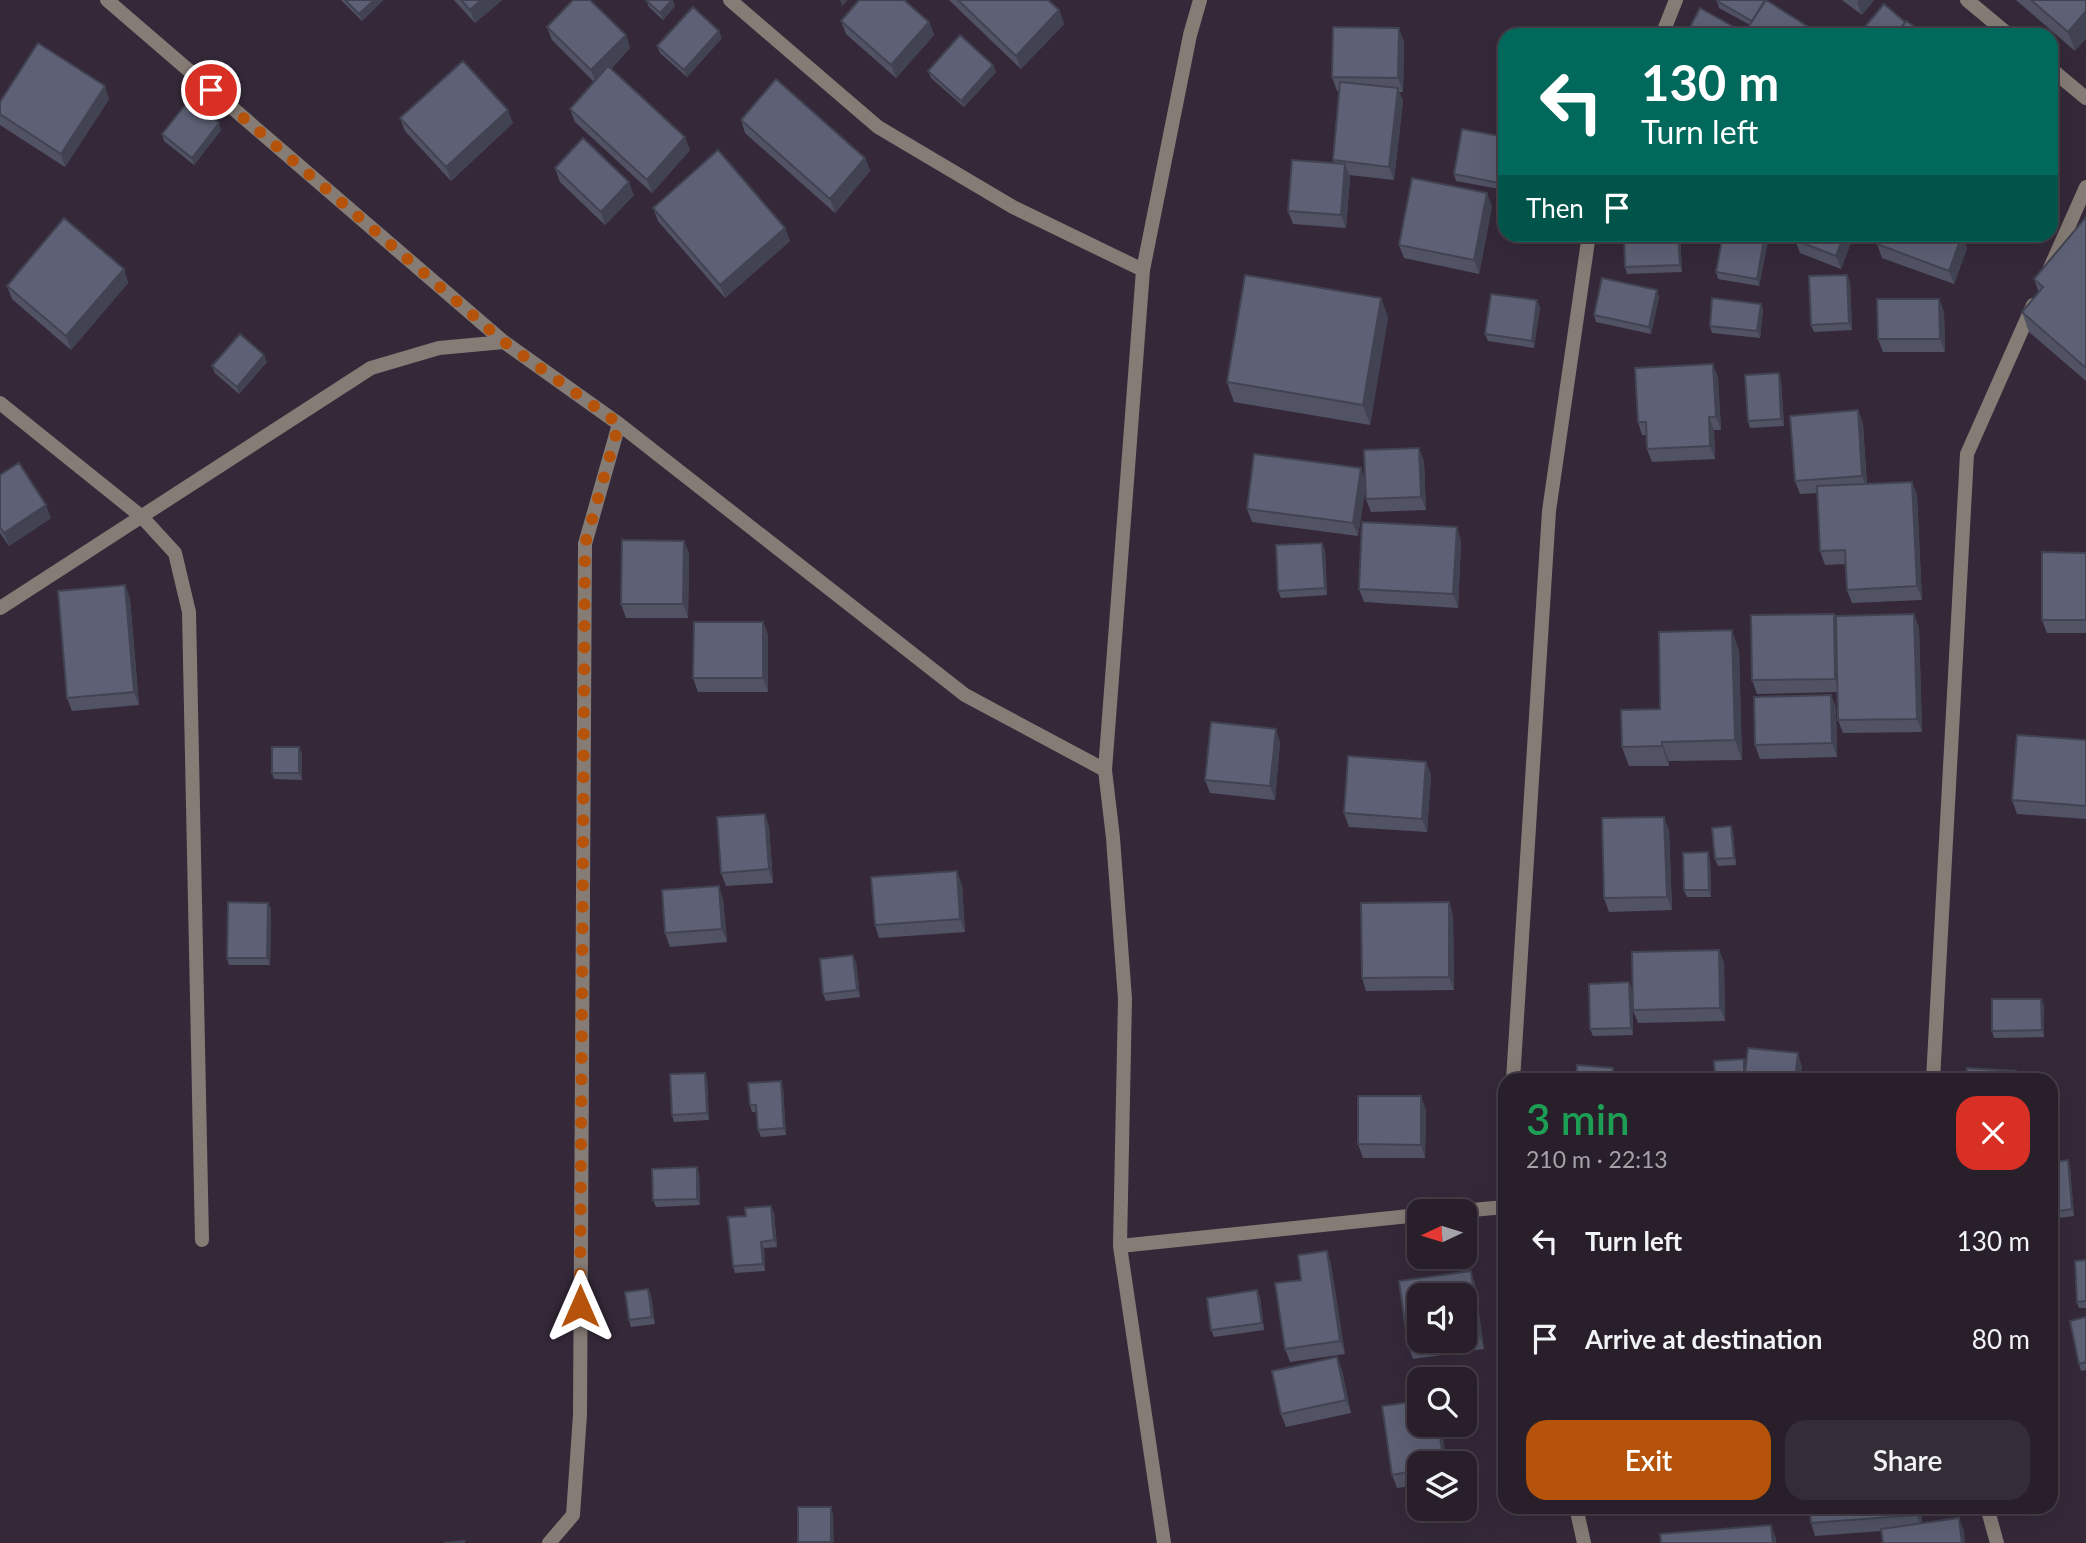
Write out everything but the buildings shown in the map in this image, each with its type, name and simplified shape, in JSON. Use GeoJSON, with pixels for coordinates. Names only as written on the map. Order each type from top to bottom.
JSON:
{"type":"FeatureCollection","features":[{"type":"Feature","properties":{"kind":"street"},"geometry":{"type":"LineString","coordinates":[[107,0],[504,342],[619,424],[965,695],[1105,770]]}},
{"type":"Feature","properties":{"kind":"street"},"geometry":{"type":"LineString","coordinates":[[730,0],[878,127],[1013,206],[1143,270]]}},
{"type":"Feature","properties":{"kind":"street"},"geometry":{"type":"LineString","coordinates":[[1164,1543],[1121,1246],[1125,999],[1105,770],[1143,270],[1199,0]]}},
{"type":"Feature","properties":{"kind":"street"},"geometry":{"type":"LineString","coordinates":[[1665,28],[1676,0]]}},
{"type":"Feature","properties":{"kind":"street"},"geometry":{"type":"LineString","coordinates":[[1967,0],[2001,28]]}},
{"type":"Feature","properties":{"kind":"street"},"geometry":{"type":"LineString","coordinates":[[2058,75],[2086,98]]}},
{"type":"Feature","properties":{"kind":"street"},"geometry":{"type":"LineString","coordinates":[[1933,1073],[1967,454],[2086,187]]}},
{"type":"Feature","properties":{"kind":"street"},"geometry":{"type":"LineString","coordinates":[[1513,1073],[1549,511],[1589,242]]}},
{"type":"Feature","properties":{"kind":"street"},"geometry":{"type":"LineString","coordinates":[[0,608],[372,368],[439,348],[504,342]]}},
{"type":"Feature","properties":{"kind":"street"},"geometry":{"type":"LineString","coordinates":[[0,403],[142,517],[175,553],[189,612],[202,1240]]}},
{"type":"Feature","properties":{"kind":"street"},"geometry":{"type":"LineString","coordinates":[[549,1543],[573,1516],[580,1415],[585,544],[619,424]]}},
{"type":"Feature","properties":{"kind":"street"},"geometry":{"type":"LineString","coordinates":[[1477,1209],[1498,1207]]}},
{"type":"Feature","properties":{"kind":"street"},"geometry":{"type":"LineString","coordinates":[[1121,1246],[1407,1216]]}},
{"type":"Feature","properties":{"kind":"street"},"geometry":{"type":"LineString","coordinates":[[1578,1514],[1584,1543]]}},
{"type":"Feature","properties":{"kind":"street"},"geometry":{"type":"LineString","coordinates":[[1989,1514],[1997,1543]]}},
{"type":"Feature","properties":{"kind":"route"},"geometry":{"type":"LineString","coordinates":[[211,90],[504,342],[619,424],[585,544],[580,1306]]}}]}
